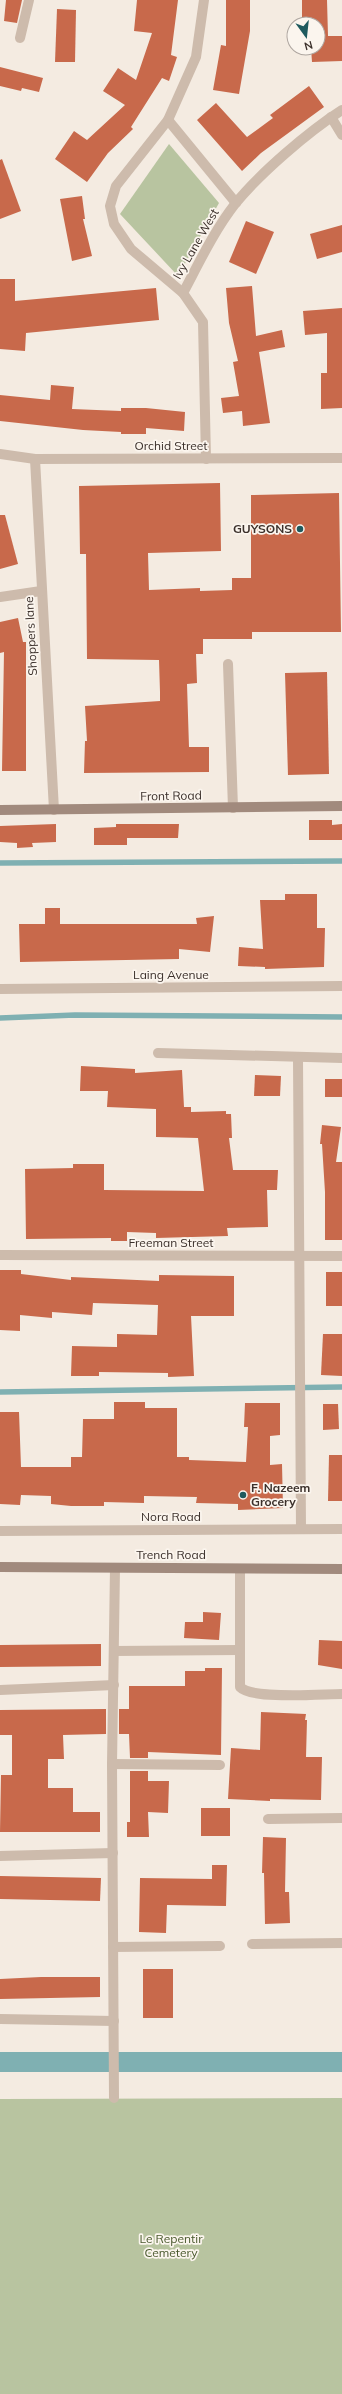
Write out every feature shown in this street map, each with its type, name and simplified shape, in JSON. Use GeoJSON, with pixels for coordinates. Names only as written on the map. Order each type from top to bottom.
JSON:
{"type":"FeatureCollection","features":[{"type":"Feature","properties":{"kind":"street"},"geometry":{"type":"LineString","coordinates":[[20,38],[29,0]]}},
{"type":"Feature","properties":{"kind":"street"},"geometry":{"type":"LineString","coordinates":[[183,293],[131,249],[114,224],[110,206],[116,186],[168,120],[196,57],[204,0]]}},
{"type":"Feature","properties":{"kind":"street","name":"Ivy Lane West"},"geometry":{"type":"LineString","coordinates":[[206,458],[203,322],[183,293],[214,235],[236,204],[281,159],[331,117],[342,110]]}},
{"type":"Feature","properties":{"kind":"street"},"geometry":{"type":"LineString","coordinates":[[331,117],[342,135]]}},
{"type":"Feature","properties":{"kind":"street"},"geometry":{"type":"LineString","coordinates":[[168,120],[236,204]]}},
{"type":"Feature","properties":{"kind":"street","name":"Orchid Street"},"geometry":{"type":"LineString","coordinates":[[0,454],[34,459],[342,458]]}},
{"type":"Feature","properties":{"kind":"street","name":"Shoppers lane"},"geometry":{"type":"LineString","coordinates":[[34,459],[54,810]]}},
{"type":"Feature","properties":{"kind":"street"},"geometry":{"type":"LineString","coordinates":[[0,597],[41,591]]}},
{"type":"Feature","properties":{"kind":"street"},"geometry":{"type":"LineString","coordinates":[[228,664],[233,808]]}},
{"type":"Feature","properties":{"kind":"street","name":"Front Road"},"geometry":{"type":"LineString","coordinates":[[0,810],[342,806]]}},
{"type":"Feature","properties":{"kind":"street","name":"Laing Avenue"},"geometry":{"type":"LineString","coordinates":[[0,989],[342,986]]}},
{"type":"Feature","properties":{"kind":"street"},"geometry":{"type":"LineString","coordinates":[[158,1053],[342,1058]]}},
{"type":"Feature","properties":{"kind":"street"},"geometry":{"type":"LineString","coordinates":[[298,1058],[298,1256],[301,1529]]}},
{"type":"Feature","properties":{"kind":"street","name":"Freeman Street"},"geometry":{"type":"LineString","coordinates":[[0,1255],[342,1256]]}},
{"type":"Feature","properties":{"kind":"street","name":"Nora Road"},"geometry":{"type":"LineString","coordinates":[[0,1531],[342,1529]]}},
{"type":"Feature","properties":{"kind":"street","name":"Trench Road"},"geometry":{"type":"LineString","coordinates":[[0,1567],[342,1569]]}},
{"type":"Feature","properties":{"kind":"street"},"geometry":{"type":"LineString","coordinates":[[114,1568],[112,1764],[114,2098]]}},
{"type":"Feature","properties":{"kind":"street"},"geometry":{"type":"LineString","coordinates":[[240,1569],[238,1682],[243,1691],[250,1694],[342,1694]]}},
{"type":"Feature","properties":{"kind":"street"},"geometry":{"type":"LineString","coordinates":[[114,1652],[238,1650]]}},
{"type":"Feature","properties":{"kind":"street"},"geometry":{"type":"LineString","coordinates":[[0,1690],[114,1685]]}},
{"type":"Feature","properties":{"kind":"street"},"geometry":{"type":"LineString","coordinates":[[112,1764],[220,1765]]}},
{"type":"Feature","properties":{"kind":"street"},"geometry":{"type":"LineString","coordinates":[[268,1819],[342,1818]]}},
{"type":"Feature","properties":{"kind":"street"},"geometry":{"type":"LineString","coordinates":[[0,1856],[113,1853]]}},
{"type":"Feature","properties":{"kind":"street"},"geometry":{"type":"LineString","coordinates":[[252,1944],[342,1943]]}},
{"type":"Feature","properties":{"kind":"street"},"geometry":{"type":"LineString","coordinates":[[113,1947],[220,1946]]}},
{"type":"Feature","properties":{"kind":"street"},"geometry":{"type":"LineString","coordinates":[[0,2019],[114,2021]]}},
{"type":"Feature","properties":{"kind":"green space"},"geometry":{"type":"Polygon","coordinates":[[[169,144],[219,203],[178,276],[120,214],[169,144]]]}},
{"type":"Feature","properties":{"kind":"green space","name":"Le Repentir Cemetery"},"geometry":{"type":"Polygon","coordinates":[[[342,2098],[342,2394],[0,2394],[0,2099],[342,2098]]]}},
{"type":"Feature","properties":{"kind":"building"},"geometry":{"type":"Polygon","coordinates":[[[6,0],[22,0],[17,23],[4,21],[6,0]]]}},
{"type":"Feature","properties":{"kind":"building"},"geometry":{"type":"Polygon","coordinates":[[[137,0],[178,0],[171,55],[177,57],[169,81],[162,78],[131,127],[133,129],[108,153],[87,182],[55,159],[74,131],[87,140],[125,105],[103,91],[118,68],[136,80],[152,33],[134,31],[137,0]]]}},
{"type":"Feature","properties":{"kind":"building"},"geometry":{"type":"Polygon","coordinates":[[[226,0],[250,0],[250,31],[239,94],[213,90],[221,45],[226,46],[226,0]]]}},
{"type":"Feature","properties":{"kind":"building"},"geometry":{"type":"Polygon","coordinates":[[[302,0],[327,0],[328,36],[342,36],[342,61],[312,62],[312,56],[326,56],[326,16],[302,16],[302,0]]]}},
{"type":"Feature","properties":{"kind":"building"},"geometry":{"type":"Polygon","coordinates":[[[57,9],[76,10],[75,62],[55,62],[57,9]]]}},
{"type":"Feature","properties":{"kind":"building"},"geometry":{"type":"Polygon","coordinates":[[[0,67],[43,78],[39,92],[22,88],[21,91],[0,86],[0,67]]]}},
{"type":"Feature","properties":{"kind":"building"},"geometry":{"type":"Polygon","coordinates":[[[309,86],[324,107],[261,153],[242,171],[197,120],[216,103],[247,137],[273,118],[270,115],[309,86]]]}},
{"type":"Feature","properties":{"kind":"building"},"geometry":{"type":"Polygon","coordinates":[[[2,159],[21,211],[0,219],[0,160],[2,159]]]}},
{"type":"Feature","properties":{"kind":"building"},"geometry":{"type":"Polygon","coordinates":[[[82,196],[85,219],[83,219],[92,256],[72,261],[60,199],[82,196]]]}},
{"type":"Feature","properties":{"kind":"building"},"geometry":{"type":"Polygon","coordinates":[[[246,221],[274,232],[256,274],[229,262],[246,221]]]}},
{"type":"Feature","properties":{"kind":"building"},"geometry":{"type":"Polygon","coordinates":[[[342,225],[342,252],[317,259],[310,234],[342,225]]]}},
{"type":"Feature","properties":{"kind":"building"},"geometry":{"type":"Polygon","coordinates":[[[0,279],[15,279],[15,301],[156,288],[159,320],[26,333],[25,351],[0,349],[0,279]]]}},
{"type":"Feature","properties":{"kind":"building"},"geometry":{"type":"Polygon","coordinates":[[[252,286],[256,336],[282,330],[285,347],[259,352],[270,423],[243,426],[242,411],[223,413],[221,398],[239,396],[233,362],[238,361],[229,323],[226,288],[252,286]]]}},
{"type":"Feature","properties":{"kind":"building"},"geometry":{"type":"Polygon","coordinates":[[[342,308],[342,408],[321,409],[321,373],[327,373],[327,333],[305,335],[303,311],[342,308]]]}},
{"type":"Feature","properties":{"kind":"building"},"geometry":{"type":"Polygon","coordinates":[[[51,385],[74,387],[72,409],[121,411],[121,408],[146,408],[185,412],[184,431],[146,428],[146,434],[121,434],[121,432],[83,430],[0,421],[0,395],[50,400],[51,385]]]}},
{"type":"Feature","properties":{"kind":"building"},"geometry":{"type":"Polygon","coordinates":[[[220,483],[221,551],[148,553],[149,590],[200,588],[200,591],[232,590],[232,578],[251,578],[251,495],[339,493],[341,632],[252,632],[252,639],[203,639],[203,654],[196,654],[197,683],[187,684],[189,747],[209,747],[209,772],[84,773],[85,741],[87,741],[85,706],[160,701],[160,692],[159,660],[87,659],[86,554],[80,554],[79,486],[220,483]]]}},
{"type":"Feature","properties":{"kind":"building"},"geometry":{"type":"Polygon","coordinates":[[[0,515],[5,515],[18,564],[0,569],[0,515]]]}},
{"type":"Feature","properties":{"kind":"building"},"geometry":{"type":"Polygon","coordinates":[[[18,618],[23,642],[26,642],[26,771],[2,771],[4,652],[0,653],[0,622],[18,618]]]}},
{"type":"Feature","properties":{"kind":"building"},"geometry":{"type":"Polygon","coordinates":[[[327,672],[329,774],[288,775],[285,673],[327,672]]]}},
{"type":"Feature","properties":{"kind":"building"},"geometry":{"type":"Polygon","coordinates":[[[309,820],[332,820],[332,825],[342,824],[342,840],[309,840],[309,820]]]}},
{"type":"Feature","properties":{"kind":"building"},"geometry":{"type":"Polygon","coordinates":[[[56,824],[56,842],[32,843],[33,847],[17,848],[17,843],[0,842],[0,826],[56,824]]]}},
{"type":"Feature","properties":{"kind":"building"},"geometry":{"type":"Polygon","coordinates":[[[116,824],[179,824],[178,838],[127,838],[127,845],[94,845],[94,828],[116,827],[116,824]]]}},
{"type":"Feature","properties":{"kind":"building"},"geometry":{"type":"Polygon","coordinates":[[[285,894],[317,894],[317,928],[325,928],[324,967],[265,969],[265,967],[238,966],[239,947],[263,949],[260,900],[285,900],[285,894]]]}},
{"type":"Feature","properties":{"kind":"building"},"geometry":{"type":"Polygon","coordinates":[[[45,908],[60,908],[60,924],[197,924],[196,918],[214,916],[210,952],[179,949],[179,959],[20,962],[19,924],[45,924],[45,908]]]}},
{"type":"Feature","properties":{"kind":"building"},"geometry":{"type":"Polygon","coordinates":[[[81,1066],[135,1069],[135,1073],[182,1070],[184,1107],[191,1107],[191,1112],[226,1111],[226,1114],[231,1114],[232,1138],[229,1138],[233,1170],[278,1170],[277,1190],[267,1190],[268,1227],[227,1228],[228,1236],[156,1238],[156,1233],[127,1232],[127,1241],[111,1241],[111,1238],[26,1239],[25,1169],[73,1168],[73,1164],[104,1164],[104,1190],[204,1191],[198,1138],[156,1137],[156,1109],[107,1107],[108,1091],[80,1091],[81,1066]]]}},
{"type":"Feature","properties":{"kind":"building"},"geometry":{"type":"Polygon","coordinates":[[[255,1075],[281,1076],[280,1096],[254,1096],[255,1075]]]}},
{"type":"Feature","properties":{"kind":"building"},"geometry":{"type":"Polygon","coordinates":[[[325,1079],[342,1079],[342,1097],[325,1097],[325,1079]]]}},
{"type":"Feature","properties":{"kind":"building"},"geometry":{"type":"Polygon","coordinates":[[[322,1125],[341,1127],[336,1162],[342,1162],[342,1240],[325,1240],[325,1192],[322,1144],[320,1144],[322,1125]]]}},
{"type":"Feature","properties":{"kind":"building"},"geometry":{"type":"Polygon","coordinates":[[[0,1270],[21,1270],[21,1274],[71,1280],[71,1277],[159,1281],[159,1275],[234,1276],[234,1316],[191,1316],[194,1376],[168,1377],[168,1373],[99,1372],[99,1376],[71,1376],[72,1346],[117,1347],[117,1334],[157,1335],[158,1305],[93,1303],[92,1315],[52,1312],[52,1318],[20,1315],[20,1331],[0,1330],[0,1270]]]}},
{"type":"Feature","properties":{"kind":"building"},"geometry":{"type":"Polygon","coordinates":[[[326,1272],[342,1272],[342,1306],[326,1306],[326,1272]]]}},
{"type":"Feature","properties":{"kind":"building"},"geometry":{"type":"Polygon","coordinates":[[[323,1334],[342,1334],[342,1376],[321,1375],[323,1334]]]}},
{"type":"Feature","properties":{"kind":"building"},"geometry":{"type":"Polygon","coordinates":[[[114,1402],[145,1402],[145,1408],[177,1408],[177,1457],[189,1457],[189,1460],[246,1462],[248,1427],[244,1427],[245,1403],[280,1403],[280,1435],[270,1436],[270,1465],[282,1464],[283,1508],[238,1510],[238,1504],[196,1503],[197,1497],[144,1496],[144,1503],[104,1502],[104,1506],[71,1506],[51,1504],[51,1496],[21,1495],[20,1505],[0,1504],[0,1412],[19,1412],[21,1467],[71,1467],[71,1457],[82,1457],[83,1419],[114,1419],[114,1402]]]}},
{"type":"Feature","properties":{"kind":"building"},"geometry":{"type":"Polygon","coordinates":[[[323,1404],[338,1404],[339,1429],[323,1430],[323,1404]]]}},
{"type":"Feature","properties":{"kind":"building"},"geometry":{"type":"Polygon","coordinates":[[[329,1455],[342,1455],[342,1501],[328,1501],[329,1455]]]}},
{"type":"Feature","properties":{"kind":"building"},"geometry":{"type":"Polygon","coordinates":[[[203,1612],[221,1613],[219,1640],[184,1638],[185,1622],[203,1622],[203,1612]]]}},
{"type":"Feature","properties":{"kind":"building"},"geometry":{"type":"Polygon","coordinates":[[[319,1640],[342,1641],[342,1669],[318,1665],[319,1640]]]}},
{"type":"Feature","properties":{"kind":"building"},"geometry":{"type":"Polygon","coordinates":[[[101,1644],[101,1666],[0,1667],[0,1645],[101,1644]]]}},
{"type":"Feature","properties":{"kind":"building"},"geometry":{"type":"Polygon","coordinates":[[[205,1668],[222,1668],[221,1755],[148,1752],[148,1758],[130,1758],[129,1734],[119,1734],[119,1709],[129,1709],[129,1686],[185,1686],[185,1671],[205,1671],[205,1668]]]}},
{"type":"Feature","properties":{"kind":"building"},"geometry":{"type":"Polygon","coordinates":[[[106,1709],[106,1734],[63,1735],[64,1759],[48,1759],[48,1788],[73,1788],[73,1812],[100,1812],[100,1832],[0,1832],[1,1775],[12,1775],[12,1735],[0,1735],[0,1710],[106,1709]]]}},
{"type":"Feature","properties":{"kind":"building"},"geometry":{"type":"Polygon","coordinates":[[[261,1712],[306,1714],[306,1757],[322,1757],[321,1800],[270,1799],[270,1801],[228,1799],[231,1748],[260,1750],[261,1712]]]}},
{"type":"Feature","properties":{"kind":"building"},"geometry":{"type":"Polygon","coordinates":[[[130,1771],[148,1771],[148,1781],[169,1781],[168,1813],[148,1812],[149,1837],[127,1837],[127,1822],[130,1822],[130,1771]]]}},
{"type":"Feature","properties":{"kind":"building"},"geometry":{"type":"Polygon","coordinates":[[[201,1808],[230,1808],[230,1836],[201,1836],[201,1808]]]}},
{"type":"Feature","properties":{"kind":"building"},"geometry":{"type":"Polygon","coordinates":[[[263,1837],[286,1838],[285,1892],[289,1892],[290,1923],[265,1924],[264,1873],[262,1873],[263,1837]]]}},
{"type":"Feature","properties":{"kind":"building"},"geometry":{"type":"Polygon","coordinates":[[[212,1865],[227,1865],[226,1906],[167,1905],[166,1933],[139,1932],[140,1878],[212,1879],[212,1865]]]}},
{"type":"Feature","properties":{"kind":"building"},"geometry":{"type":"Polygon","coordinates":[[[0,1876],[101,1878],[100,1901],[0,1899],[0,1876]]]}},
{"type":"Feature","properties":{"kind":"building"},"geometry":{"type":"Polygon","coordinates":[[[143,1969],[173,1969],[173,2018],[143,2018],[143,1969]]]}},
{"type":"Feature","properties":{"kind":"building"},"geometry":{"type":"Polygon","coordinates":[[[100,1977],[100,1997],[0,1999],[0,1979],[100,1977]]]}},
{"type":"Feature","properties":{"kind":"waterway"},"geometry":{"type":"LineString","coordinates":[[0,863],[342,861]]}},
{"type":"Feature","properties":{"kind":"waterway"},"geometry":{"type":"LineString","coordinates":[[0,1018],[75,1015],[342,1017]]}},
{"type":"Feature","properties":{"kind":"waterway"},"geometry":{"type":"LineString","coordinates":[[0,1392],[342,1387]]}},
{"type":"Feature","properties":{"kind":"waterway"},"geometry":{"type":"LineString","coordinates":[[0,2062],[342,2062]]}},
{"type":"Feature","properties":{"kind":"place","name":"GUYSONS"},"geometry":{"type":"Point","coordinates":[300,529]}},
{"type":"Feature","properties":{"kind":"place","name":"F. Nazeem Grocery"},"geometry":{"type":"Point","coordinates":[243,1495]}}]}
